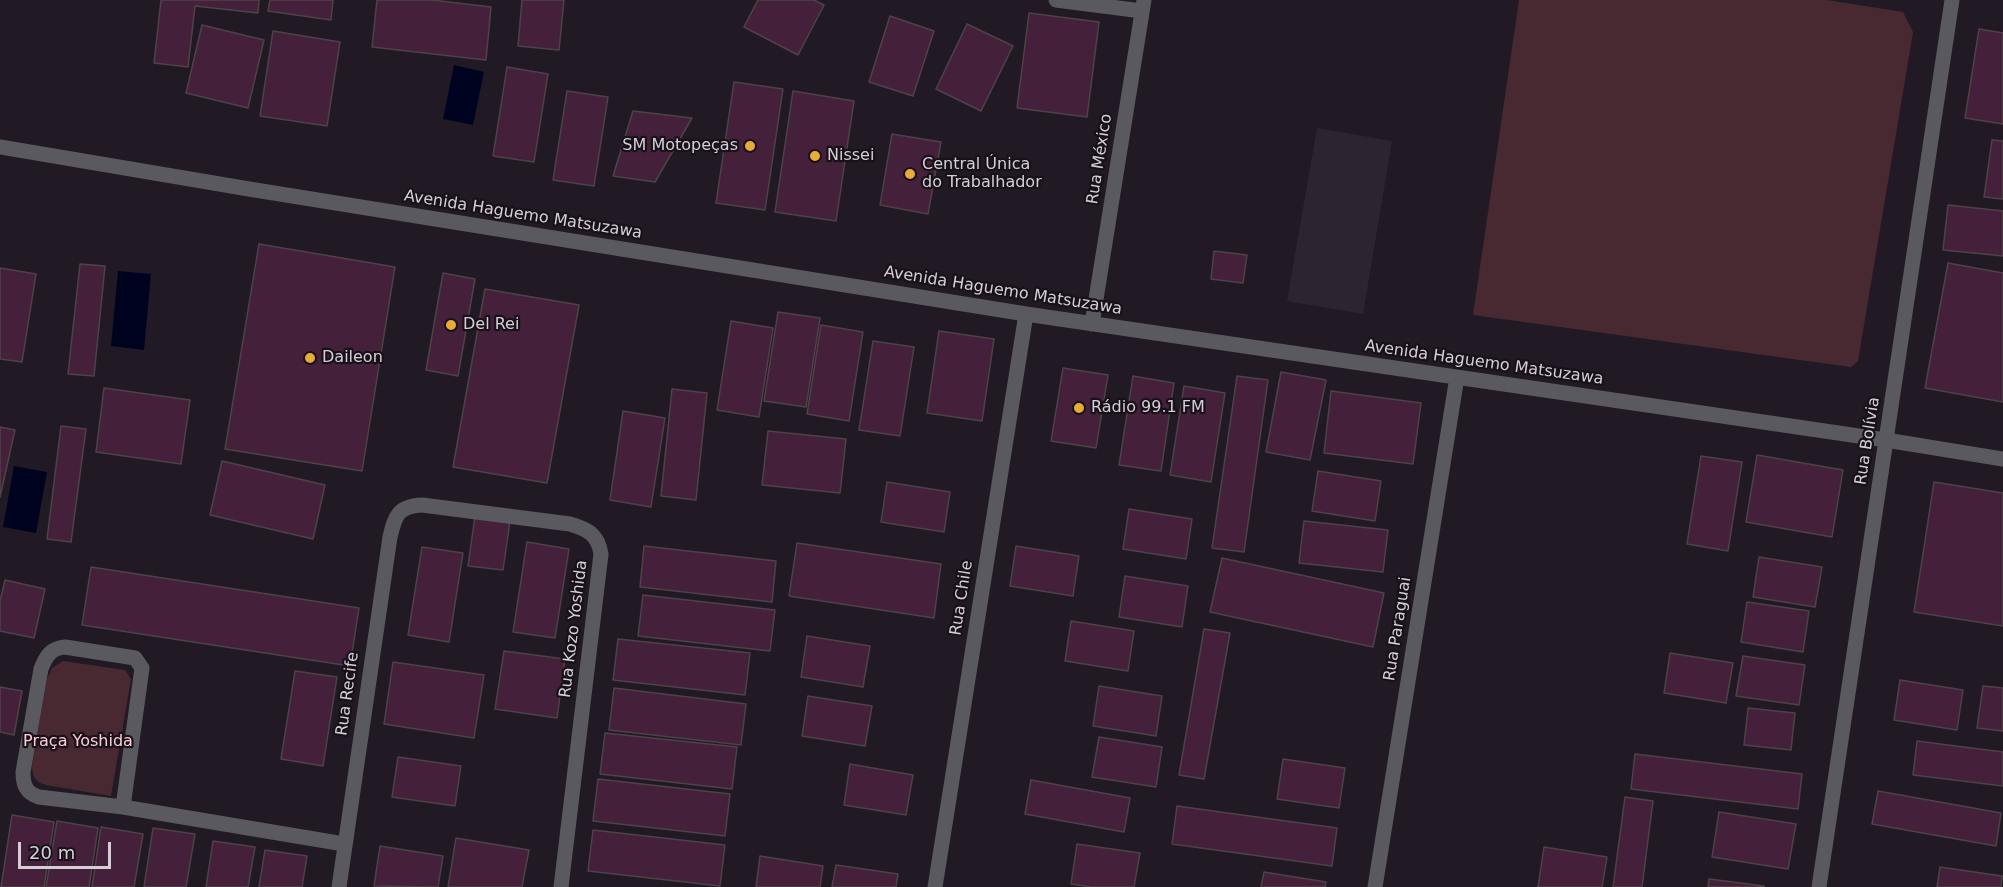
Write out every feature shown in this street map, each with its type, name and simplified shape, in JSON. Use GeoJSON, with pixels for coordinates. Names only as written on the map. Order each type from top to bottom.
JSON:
{"type":"FeatureCollection","features":[{"type":"Feature","properties":{"kind":"street"},"geometry":{"type":"LineString","coordinates":[[1056,0],[1143,6]]}},
{"type":"Feature","properties":{"kind":"street","name":"Rua Bolívia"},"geometry":{"type":"LineString","coordinates":[[1819,887],[1952,0]]}},
{"type":"Feature","properties":{"kind":"street","name":"Rua México"},"geometry":{"type":"LineString","coordinates":[[1092,324],[1143,6]]}},
{"type":"Feature","properties":{"kind":"street","name":"Avenida Haguemo Matsuzawa"},"geometry":{"type":"LineString","coordinates":[[0,147],[1026,314],[2003,459]]}},
{"type":"Feature","properties":{"kind":"street","name":"Rua Chile"},"geometry":{"type":"LineString","coordinates":[[935,887],[1026,314]]}},
{"type":"Feature","properties":{"kind":"street","name":"Rua Paraguai"},"geometry":{"type":"LineString","coordinates":[[1375,887],[1456,377]]}},
{"type":"Feature","properties":{"kind":"street","name":"Rua Kozo Yoshida"},"geometry":{"type":"LineString","coordinates":[[403,509],[422,505],[570,524],[592,532],[600,546],[601,554],[561,887]]}},
{"type":"Feature","properties":{"kind":"street","name":"Rua Recife"},"geometry":{"type":"LineString","coordinates":[[339,887],[390,537],[396,516],[403,509]]}},
{"type":"Feature","properties":{"kind":"street"},"geometry":{"type":"LineString","coordinates":[[123,807],[142,668],[135,658],[124,655],[70,647],[55,648],[47,655],[41,669],[23,772],[24,785],[29,792],[39,797],[123,807],[344,844]]}},
{"type":"Feature","properties":{"kind":"shaded area"},"geometry":{"type":"Polygon","coordinates":[[[1317,128],[1392,141],[1363,314],[1287,301],[1317,128]]]}},
{"type":"Feature","properties":{"kind":"green space"},"geometry":{"type":"Polygon","coordinates":[[[1519,0],[1827,0],[1903,12],[1913,32],[1858,361],[1851,367],[1473,315],[1519,0]]]}},
{"type":"Feature","properties":{"kind":"green space","name":"Praça Yoshida"},"geometry":{"type":"Polygon","coordinates":[[[63,661],[125,670],[131,679],[111,796],[46,785],[39,782],[34,775],[32,765],[47,679],[52,668],[63,661]]]}},
{"type":"Feature","properties":{"kind":"water"},"geometry":{"type":"Polygon","coordinates":[[[454,65],[484,72],[473,125],[443,119],[454,65]]]}},
{"type":"Feature","properties":{"kind":"water"},"geometry":{"type":"Polygon","coordinates":[[[118,271],[151,274],[144,350],[111,346],[118,271]]]}},
{"type":"Feature","properties":{"kind":"water"},"geometry":{"type":"Polygon","coordinates":[[[14,466],[47,472],[36,533],[3,527],[14,466]]]}},
{"type":"Feature","properties":{"kind":"building"},"geometry":{"type":"Polygon","coordinates":[[[161,0],[259,0],[258,13],[195,6],[188,67],[154,63],[161,0]]]}},
{"type":"Feature","properties":{"kind":"building"},"geometry":{"type":"Polygon","coordinates":[[[270,0],[333,0],[331,20],[268,11],[270,0]]]}},
{"type":"Feature","properties":{"kind":"building"},"geometry":{"type":"Polygon","coordinates":[[[377,0],[432,0],[491,7],[486,60],[372,47],[377,0]]]}},
{"type":"Feature","properties":{"kind":"building"},"geometry":{"type":"Polygon","coordinates":[[[522,0],[564,0],[559,50],[518,46],[522,0]]]}},
{"type":"Feature","properties":{"kind":"building"},"geometry":{"type":"Polygon","coordinates":[[[758,0],[814,0],[824,5],[798,55],[744,27],[758,0]]]}},
{"type":"Feature","properties":{"kind":"building"},"geometry":{"type":"Polygon","coordinates":[[[1029,13],[1099,22],[1087,117],[1017,108],[1029,13]]]}},
{"type":"Feature","properties":{"kind":"building"},"geometry":{"type":"Polygon","coordinates":[[[890,16],[934,31],[913,96],[869,82],[890,16]]]}},
{"type":"Feature","properties":{"kind":"building"},"geometry":{"type":"Polygon","coordinates":[[[967,24],[1013,46],[981,111],[936,89],[967,24]]]}},
{"type":"Feature","properties":{"kind":"building"},"geometry":{"type":"Polygon","coordinates":[[[202,25],[264,40],[248,108],[186,93],[202,25]]]}},
{"type":"Feature","properties":{"kind":"building"},"geometry":{"type":"Polygon","coordinates":[[[1979,29],[2003,33],[2003,124],[1965,118],[1979,29]]]}},
{"type":"Feature","properties":{"kind":"building"},"geometry":{"type":"Polygon","coordinates":[[[273,31],[340,42],[327,126],[260,116],[273,31]]]}},
{"type":"Feature","properties":{"kind":"building"},"geometry":{"type":"Polygon","coordinates":[[[507,67],[548,74],[534,162],[493,156],[507,67]]]}},
{"type":"Feature","properties":{"kind":"building","name":"SM Motopeças"},"geometry":{"type":"Polygon","coordinates":[[[734,82],[783,89],[765,210],[716,203],[734,82]]]}},
{"type":"Feature","properties":{"kind":"building"},"geometry":{"type":"Polygon","coordinates":[[[567,91],[608,97],[594,186],[553,180],[567,91]]]}},
{"type":"Feature","properties":{"kind":"building","name":"Nissei"},"geometry":{"type":"Polygon","coordinates":[[[793,91],[854,101],[836,221],[775,212],[793,91]]]}},
{"type":"Feature","properties":{"kind":"building"},"geometry":{"type":"Polygon","coordinates":[[[633,111],[692,118],[655,182],[613,176],[633,111]]]}},
{"type":"Feature","properties":{"kind":"building","name":"Central Única do Trabalhador"},"geometry":{"type":"Polygon","coordinates":[[[892,134],[941,142],[928,214],[880,205],[892,134]]]}},
{"type":"Feature","properties":{"kind":"building"},"geometry":{"type":"Polygon","coordinates":[[[1992,140],[2003,141],[2003,199],[1984,197],[1992,140]]]}},
{"type":"Feature","properties":{"kind":"building"},"geometry":{"type":"Polygon","coordinates":[[[1948,205],[2003,211],[2003,256],[1943,250],[1948,205]]]}},
{"type":"Feature","properties":{"kind":"building","name":"Daileon"},"geometry":{"type":"Polygon","coordinates":[[[259,244],[395,267],[362,471],[225,449],[259,244]]]}},
{"type":"Feature","properties":{"kind":"building"},"geometry":{"type":"Polygon","coordinates":[[[1214,251],[1247,255],[1243,283],[1211,279],[1214,251]]]}},
{"type":"Feature","properties":{"kind":"building"},"geometry":{"type":"Polygon","coordinates":[[[1948,263],[2003,273],[2003,402],[1925,388],[1948,263]]]}},
{"type":"Feature","properties":{"kind":"building"},"geometry":{"type":"Polygon","coordinates":[[[80,264],[105,266],[94,376],[68,374],[80,264]]]}},
{"type":"Feature","properties":{"kind":"building"},"geometry":{"type":"Polygon","coordinates":[[[0,268],[36,274],[22,362],[0,359],[0,268]]]}},
{"type":"Feature","properties":{"kind":"building","name":"Del Rei"},"geometry":{"type":"Polygon","coordinates":[[[443,273],[475,279],[458,376],[426,370],[443,273]]]}},
{"type":"Feature","properties":{"kind":"building"},"geometry":{"type":"Polygon","coordinates":[[[485,289],[579,305],[547,483],[453,467],[485,289]]]}},
{"type":"Feature","properties":{"kind":"building"},"geometry":{"type":"Polygon","coordinates":[[[778,312],[820,318],[806,407],[764,401],[778,312]]]}},
{"type":"Feature","properties":{"kind":"building"},"geometry":{"type":"Polygon","coordinates":[[[731,321],[773,328],[759,417],[717,410],[731,321]]]}},
{"type":"Feature","properties":{"kind":"building"},"geometry":{"type":"Polygon","coordinates":[[[821,325],[863,332],[849,421],[807,414],[821,325]]]}},
{"type":"Feature","properties":{"kind":"building"},"geometry":{"type":"Polygon","coordinates":[[[939,331],[994,339],[982,421],[927,413],[939,331]]]}},
{"type":"Feature","properties":{"kind":"building"},"geometry":{"type":"Polygon","coordinates":[[[873,341],[914,347],[900,436],[859,430],[873,341]]]}},
{"type":"Feature","properties":{"kind":"building","name":"Rádio 99.1 FM"},"geometry":{"type":"Polygon","coordinates":[[[1063,368],[1108,375],[1096,448],[1051,441],[1063,368]]]}},
{"type":"Feature","properties":{"kind":"building"},"geometry":{"type":"Polygon","coordinates":[[[1281,372],[1326,380],[1310,460],[1266,452],[1281,372]]]}},
{"type":"Feature","properties":{"kind":"building"},"geometry":{"type":"Polygon","coordinates":[[[1133,376],[1174,383],[1161,471],[1119,465],[1133,376]]]}},
{"type":"Feature","properties":{"kind":"building"},"geometry":{"type":"Polygon","coordinates":[[[1237,376],[1268,380],[1244,552],[1212,548],[1237,376]]]}},
{"type":"Feature","properties":{"kind":"building"},"geometry":{"type":"Polygon","coordinates":[[[1184,386],[1225,393],[1211,482],[1170,475],[1184,386]]]}},
{"type":"Feature","properties":{"kind":"building"},"geometry":{"type":"Polygon","coordinates":[[[104,388],[190,400],[181,464],[96,452],[104,388]]]}},
{"type":"Feature","properties":{"kind":"building"},"geometry":{"type":"Polygon","coordinates":[[[672,389],[707,393],[696,500],[661,496],[672,389]]]}},
{"type":"Feature","properties":{"kind":"building"},"geometry":{"type":"Polygon","coordinates":[[[1331,391],[1421,403],[1413,464],[1324,453],[1331,391]]]}},
{"type":"Feature","properties":{"kind":"building"},"geometry":{"type":"Polygon","coordinates":[[[623,411],[665,418],[651,507],[610,500],[623,411]]]}},
{"type":"Feature","properties":{"kind":"building"},"geometry":{"type":"Polygon","coordinates":[[[61,426],[86,429],[71,542],[47,539],[61,426]]]}},
{"type":"Feature","properties":{"kind":"building"},"geometry":{"type":"Polygon","coordinates":[[[0,427],[15,430],[0,497],[0,427]]]}},
{"type":"Feature","properties":{"kind":"building"},"geometry":{"type":"Polygon","coordinates":[[[768,431],[846,439],[840,493],[762,485],[768,431]]]}},
{"type":"Feature","properties":{"kind":"building"},"geometry":{"type":"Polygon","coordinates":[[[1757,455],[1843,470],[1832,537],[1746,522],[1757,455]]]}},
{"type":"Feature","properties":{"kind":"building"},"geometry":{"type":"Polygon","coordinates":[[[1701,456],[1742,462],[1728,551],[1687,544],[1701,456]]]}},
{"type":"Feature","properties":{"kind":"building"},"geometry":{"type":"Polygon","coordinates":[[[222,461],[325,485],[313,539],[210,515],[222,461]]]}},
{"type":"Feature","properties":{"kind":"building"},"geometry":{"type":"Polygon","coordinates":[[[1318,471],[1381,481],[1375,521],[1312,511],[1318,471]]]}},
{"type":"Feature","properties":{"kind":"building"},"geometry":{"type":"Polygon","coordinates":[[[887,482],[950,492],[944,532],[881,522],[887,482]]]}},
{"type":"Feature","properties":{"kind":"building"},"geometry":{"type":"Polygon","coordinates":[[[1934,482],[2003,493],[2003,626],[1914,612],[1934,482]]]}},
{"type":"Feature","properties":{"kind":"building"},"geometry":{"type":"Polygon","coordinates":[[[1129,509],[1192,519],[1186,559],[1123,549],[1129,509]]]}},
{"type":"Feature","properties":{"kind":"building"},"geometry":{"type":"Polygon","coordinates":[[[475,516],[510,521],[503,570],[468,566],[475,516]]]}},
{"type":"Feature","properties":{"kind":"building"},"geometry":{"type":"Polygon","coordinates":[[[1304,521],[1388,530],[1383,572],[1299,563],[1304,521]]]}},
{"type":"Feature","properties":{"kind":"building"},"geometry":{"type":"Polygon","coordinates":[[[527,542],[569,549],[555,638],[513,632],[527,542]]]}},
{"type":"Feature","properties":{"kind":"building"},"geometry":{"type":"Polygon","coordinates":[[[797,543],[941,564],[934,618],[789,596],[797,543]]]}},
{"type":"Feature","properties":{"kind":"building"},"geometry":{"type":"Polygon","coordinates":[[[644,546],[776,561],[772,602],[640,587],[644,546]]]}},
{"type":"Feature","properties":{"kind":"building"},"geometry":{"type":"Polygon","coordinates":[[[1016,546],[1079,556],[1073,596],[1010,586],[1016,546]]]}},
{"type":"Feature","properties":{"kind":"building"},"geometry":{"type":"Polygon","coordinates":[[[422,547],[463,553],[449,642],[408,635],[422,547]]]}},
{"type":"Feature","properties":{"kind":"building"},"geometry":{"type":"Polygon","coordinates":[[[1759,557],[1822,567],[1815,607],[1753,597],[1759,557]]]}},
{"type":"Feature","properties":{"kind":"building"},"geometry":{"type":"Polygon","coordinates":[[[1222,558],[1384,593],[1373,647],[1210,612],[1222,558]]]}},
{"type":"Feature","properties":{"kind":"building"},"geometry":{"type":"Polygon","coordinates":[[[91,567],[359,608],[350,666],[82,625],[91,567]]]}},
{"type":"Feature","properties":{"kind":"building"},"geometry":{"type":"Polygon","coordinates":[[[1125,576],[1188,586],[1182,627],[1119,617],[1125,576]]]}},
{"type":"Feature","properties":{"kind":"building"},"geometry":{"type":"Polygon","coordinates":[[[5,580],[45,589],[34,638],[0,631],[0,601],[5,580]]]}},
{"type":"Feature","properties":{"kind":"building"},"geometry":{"type":"Polygon","coordinates":[[[643,595],[775,610],[770,651],[638,636],[643,595]]]}},
{"type":"Feature","properties":{"kind":"building"},"geometry":{"type":"Polygon","coordinates":[[[1747,602],[1809,611],[1803,652],[1741,642],[1747,602]]]}},
{"type":"Feature","properties":{"kind":"building"},"geometry":{"type":"Polygon","coordinates":[[[1071,621],[1134,631],[1128,671],[1065,661],[1071,621]]]}},
{"type":"Feature","properties":{"kind":"building"},"geometry":{"type":"Polygon","coordinates":[[[1204,629],[1230,633],[1204,779],[1179,775],[1204,629]]]}},
{"type":"Feature","properties":{"kind":"building"},"geometry":{"type":"Polygon","coordinates":[[[807,636],[870,646],[863,687],[801,677],[807,636]]]}},
{"type":"Feature","properties":{"kind":"building"},"geometry":{"type":"Polygon","coordinates":[[[618,639],[750,653],[745,695],[613,680],[618,639]]]}},
{"type":"Feature","properties":{"kind":"building"},"geometry":{"type":"Polygon","coordinates":[[[504,651],[565,659],[557,718],[495,709],[504,651]]]}},
{"type":"Feature","properties":{"kind":"building"},"geometry":{"type":"Polygon","coordinates":[[[1670,653],[1733,663],[1726,703],[1664,693],[1670,653]]]}},
{"type":"Feature","properties":{"kind":"building"},"geometry":{"type":"Polygon","coordinates":[[[1743,656],[1805,665],[1799,705],[1736,696],[1743,656]]]}},
{"type":"Feature","properties":{"kind":"building"},"geometry":{"type":"Polygon","coordinates":[[[393,662],[484,675],[474,738],[384,724],[393,662]]]}},
{"type":"Feature","properties":{"kind":"building"},"geometry":{"type":"Polygon","coordinates":[[[295,671],[337,677],[323,766],[281,759],[295,671]]]}},
{"type":"Feature","properties":{"kind":"building"},"geometry":{"type":"Polygon","coordinates":[[[1900,680],[1963,690],[1957,730],[1894,720],[1900,680]]]}},
{"type":"Feature","properties":{"kind":"building"},"geometry":{"type":"Polygon","coordinates":[[[1099,686],[1162,696],[1156,736],[1093,726],[1099,686]]]}},
{"type":"Feature","properties":{"kind":"building"},"geometry":{"type":"Polygon","coordinates":[[[1983,686],[2003,688],[2003,731],[1977,728],[1983,686]]]}},
{"type":"Feature","properties":{"kind":"building"},"geometry":{"type":"Polygon","coordinates":[[[0,687],[22,691],[14,735],[0,732],[0,687]]]}},
{"type":"Feature","properties":{"kind":"building"},"geometry":{"type":"Polygon","coordinates":[[[614,688],[746,704],[741,745],[609,730],[614,688]]]}},
{"type":"Feature","properties":{"kind":"building"},"geometry":{"type":"Polygon","coordinates":[[[808,696],[872,706],[865,746],[802,736],[808,696]]]}},
{"type":"Feature","properties":{"kind":"building"},"geometry":{"type":"Polygon","coordinates":[[[1748,708],[1795,713],[1791,750],[1744,745],[1748,708]]]}},
{"type":"Feature","properties":{"kind":"building"},"geometry":{"type":"Polygon","coordinates":[[[605,733],[737,747],[732,789],[600,774],[605,733]]]}},
{"type":"Feature","properties":{"kind":"building"},"geometry":{"type":"Polygon","coordinates":[[[1099,737],[1162,747],[1156,787],[1092,777],[1099,737]]]}},
{"type":"Feature","properties":{"kind":"building"},"geometry":{"type":"Polygon","coordinates":[[[1917,741],[2003,752],[2003,786],[1913,775],[1917,741]]]}},
{"type":"Feature","properties":{"kind":"building"},"geometry":{"type":"Polygon","coordinates":[[[1635,754],[1802,774],[1798,809],[1631,789],[1635,754]]]}},
{"type":"Feature","properties":{"kind":"building"},"geometry":{"type":"Polygon","coordinates":[[[398,757],[461,766],[455,806],[392,797],[398,757]]]}},
{"type":"Feature","properties":{"kind":"building"},"geometry":{"type":"Polygon","coordinates":[[[1283,759],[1345,768],[1339,808],[1277,799],[1283,759]]]}},
{"type":"Feature","properties":{"kind":"building"},"geometry":{"type":"Polygon","coordinates":[[[850,764],[913,775],[906,815],[844,805],[850,764]]]}},
{"type":"Feature","properties":{"kind":"building"},"geometry":{"type":"Polygon","coordinates":[[[598,779],[730,794],[725,836],[593,821],[598,779]]]}},
{"type":"Feature","properties":{"kind":"building"},"geometry":{"type":"Polygon","coordinates":[[[1031,780],[1130,798],[1124,832],[1025,814],[1031,780]]]}},
{"type":"Feature","properties":{"kind":"building"},"geometry":{"type":"Polygon","coordinates":[[[1878,791],[2001,813],[1996,846],[1872,824],[1878,791]]]}},
{"type":"Feature","properties":{"kind":"building"},"geometry":{"type":"Polygon","coordinates":[[[1625,797],[1653,801],[1642,887],[1613,887],[1625,797]]]}},
{"type":"Feature","properties":{"kind":"building"},"geometry":{"type":"Polygon","coordinates":[[[1177,806],[1337,828],[1332,866],[1172,844],[1177,806]]]}},
{"type":"Feature","properties":{"kind":"building"},"geometry":{"type":"Polygon","coordinates":[[[1719,812],[1796,824],[1788,869],[1712,857],[1719,812]]]}},
{"type":"Feature","properties":{"kind":"building"},"geometry":{"type":"Polygon","coordinates":[[[12,815],[54,822],[44,887],[1,887],[12,815]]]}},
{"type":"Feature","properties":{"kind":"building"},"geometry":{"type":"Polygon","coordinates":[[[57,821],[98,828],[89,887],[46,887],[57,821]]]}},
{"type":"Feature","properties":{"kind":"building"},"geometry":{"type":"Polygon","coordinates":[[[101,827],[143,834],[134,887],[92,887],[101,827]]]}},
{"type":"Feature","properties":{"kind":"building"},"geometry":{"type":"Polygon","coordinates":[[[153,828],[195,834],[186,887],[144,887],[153,828]]]}},
{"type":"Feature","properties":{"kind":"building"},"geometry":{"type":"Polygon","coordinates":[[[593,830],[725,845],[720,886],[588,871],[593,830]]]}},
{"type":"Feature","properties":{"kind":"building"},"geometry":{"type":"Polygon","coordinates":[[[456,838],[529,850],[522,887],[448,887],[456,838]]]}},
{"type":"Feature","properties":{"kind":"building"},"geometry":{"type":"Polygon","coordinates":[[[213,841],[255,847],[248,887],[206,887],[213,841]]]}},
{"type":"Feature","properties":{"kind":"building"},"geometry":{"type":"Polygon","coordinates":[[[1077,844],[1140,853],[1134,887],[1091,887],[1071,884],[1077,844]]]}},
{"type":"Feature","properties":{"kind":"building"},"geometry":{"type":"Polygon","coordinates":[[[380,846],[443,856],[438,887],[374,886],[380,846]]]}},
{"type":"Feature","properties":{"kind":"building"},"geometry":{"type":"Polygon","coordinates":[[[1544,847],[1607,857],[1602,887],[1538,887],[1544,847]]]}},
{"type":"Feature","properties":{"kind":"building"},"geometry":{"type":"Polygon","coordinates":[[[265,850],[307,856],[302,887],[259,887],[265,850]]]}},
{"type":"Feature","properties":{"kind":"building"},"geometry":{"type":"Polygon","coordinates":[[[760,856],[823,866],[820,887],[756,887],[760,856]]]}},
{"type":"Feature","properties":{"kind":"building"},"geometry":{"type":"Polygon","coordinates":[[[836,865],[898,874],[896,887],[832,887],[836,865]]]}},
{"type":"Feature","properties":{"kind":"building"},"geometry":{"type":"Polygon","coordinates":[[[1940,867],[2002,876],[2001,887],[1937,887],[1940,867]]]}},
{"type":"Feature","properties":{"kind":"building"},"geometry":{"type":"Polygon","coordinates":[[[1264,872],[1326,882],[1325,887],[1261,887],[1264,872]]]}},
{"type":"Feature","properties":{"kind":"building"},"geometry":{"type":"Polygon","coordinates":[[[1709,879],[1764,886],[1764,887],[1708,887],[1709,879]]]}},
{"type":"Feature","properties":{"kind":"place","name":"SM Motopeças"},"geometry":{"type":"Point","coordinates":[750,146]}},
{"type":"Feature","properties":{"kind":"place","name":"Nissei"},"geometry":{"type":"Point","coordinates":[815,156]}},
{"type":"Feature","properties":{"kind":"place","name":"Central Única do Trabalhador"},"geometry":{"type":"Point","coordinates":[910,174]}},
{"type":"Feature","properties":{"kind":"place","name":"Del Rei"},"geometry":{"type":"Point","coordinates":[451,325]}},
{"type":"Feature","properties":{"kind":"place","name":"Daileon"},"geometry":{"type":"Point","coordinates":[310,358]}},
{"type":"Feature","properties":{"kind":"place","name":"Rádio 99.1 FM"},"geometry":{"type":"Point","coordinates":[1079,408]}}]}
